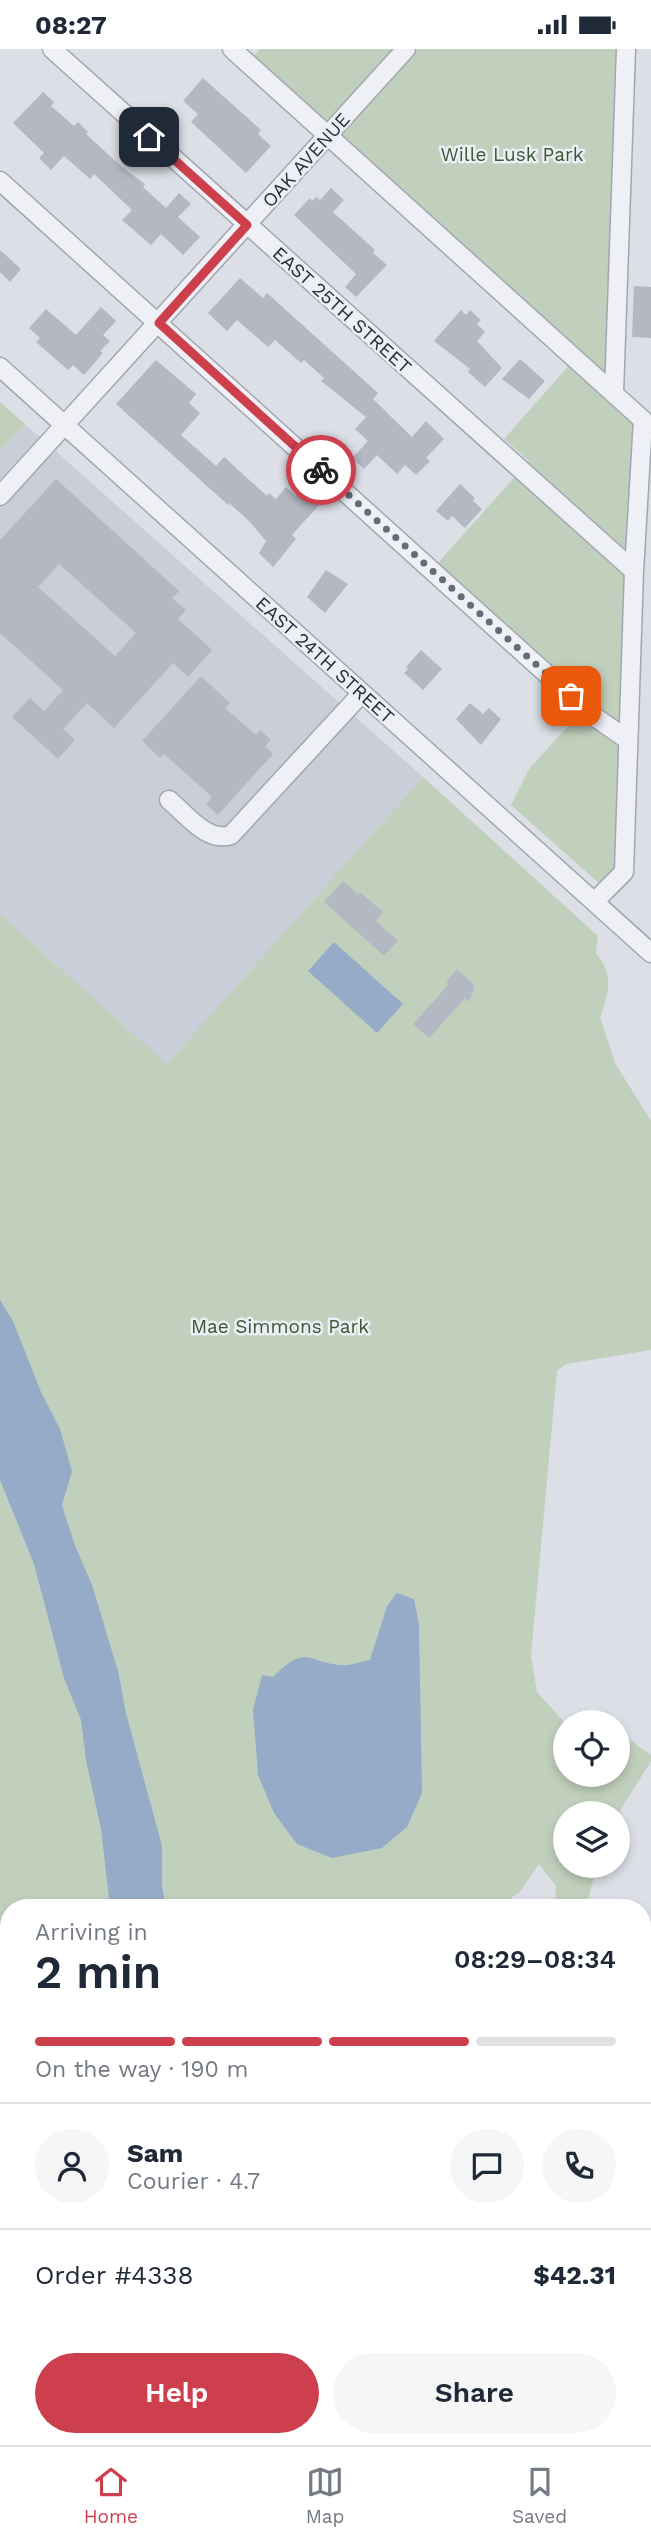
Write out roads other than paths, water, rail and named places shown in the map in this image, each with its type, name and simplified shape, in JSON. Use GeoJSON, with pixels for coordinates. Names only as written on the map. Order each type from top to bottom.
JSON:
{"type":"FeatureCollection","features":[{"type":"Feature","properties":{"kind":"street","name":"EAST 25TH STREET"},"geometry":{"type":"LineString","coordinates":[[51,49],[634,571]]}},
{"type":"Feature","properties":{"kind":"street"},"geometry":{"type":"LineString","coordinates":[[232,49],[643,420],[634,571],[624,872],[594,902]]}},
{"type":"Feature","properties":{"kind":"street","name":"OAK AVENUE"},"geometry":{"type":"LineString","coordinates":[[0,496],[406,49]]}},
{"type":"Feature","properties":{"kind":"street"},"geometry":{"type":"LineString","coordinates":[[614,394],[626,49]]}},
{"type":"Feature","properties":{"kind":"street"},"geometry":{"type":"LineString","coordinates":[[0,181],[592,715],[628,740]]}},
{"type":"Feature","properties":{"kind":"street","name":"EAST 24TH STREET"},"geometry":{"type":"LineString","coordinates":[[0,367],[651,953]]}},
{"type":"Feature","properties":{"kind":"street"},"geometry":{"type":"LineString","coordinates":[[169,800],[210,835],[231,835],[362,693]]}},
{"type":"Feature","properties":{"kind":"water"},"geometry":{"type":"Polygon","coordinates":[[[334,942],[403,1004],[377,1033],[308,971],[334,942]]]}},
{"type":"Feature","properties":{"kind":"water"},"geometry":{"type":"Polygon","coordinates":[[[0,1300],[13,1321],[41,1392],[60,1429],[72,1471],[62,1505],[74,1543],[92,1585],[118,1671],[126,1713],[162,1846],[164,1899],[109,1899],[101,1829],[86,1760],[81,1720],[64,1678],[34,1564],[0,1480],[0,1300]]]}},
{"type":"Feature","properties":{"kind":"water"},"geometry":{"type":"Polygon","coordinates":[[[397,1593],[414,1599],[419,1625],[422,1793],[407,1827],[382,1848],[332,1858],[297,1844],[274,1813],[258,1775],[253,1710],[262,1675],[273,1677],[295,1660],[303,1657],[335,1665],[348,1665],[370,1660],[387,1606],[397,1593]]]}},
{"type":"Feature","properties":{"kind":"park label","name":"Wille Lusk Park"},"geometry":{"type":"Point","coordinates":[512,154]}},
{"type":"Feature","properties":{"kind":"park label","name":"Mae Simmons Park"},"geometry":{"type":"Point","coordinates":[280,1326]}}]}
